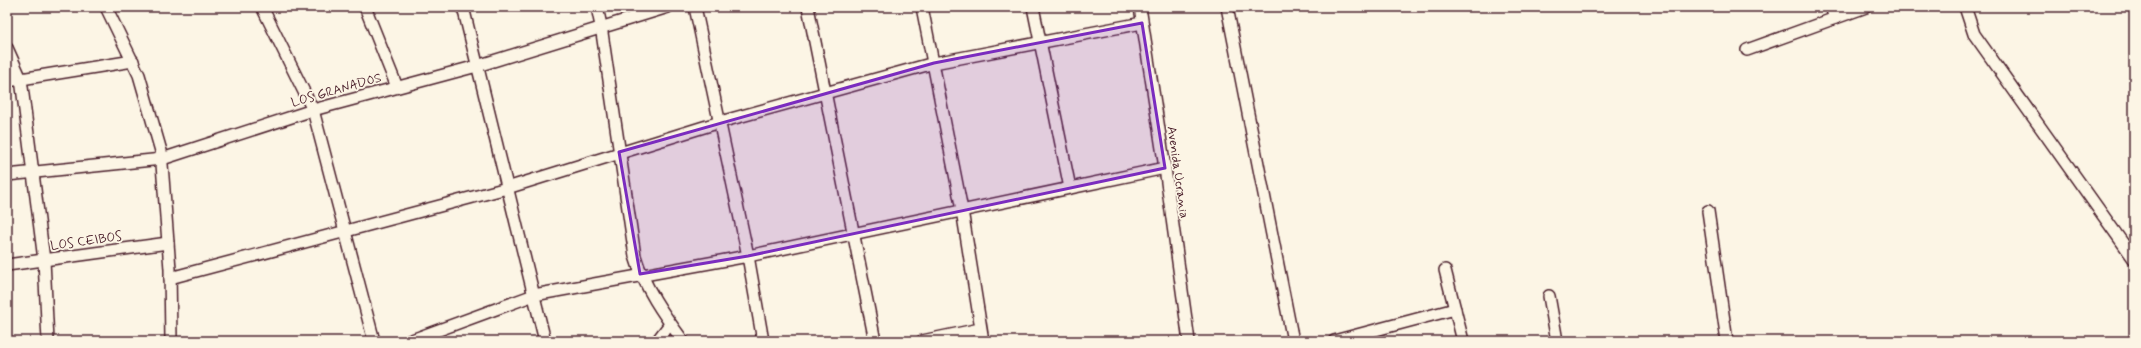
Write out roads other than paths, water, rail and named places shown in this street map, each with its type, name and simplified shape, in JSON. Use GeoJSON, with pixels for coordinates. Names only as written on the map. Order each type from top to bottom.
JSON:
{"type":"FeatureCollection","features":[{"type":"Feature","properties":{"kind":"street"},"geometry":{"type":"LineString","coordinates":[[106,7],[139,75],[162,158],[170,278],[171,341]]}},
{"type":"Feature","properties":{"kind":"street"},"geometry":{"type":"LineString","coordinates":[[262,7],[312,110],[374,341]]}},
{"type":"Feature","properties":{"kind":"street"},"geometry":{"type":"LineString","coordinates":[[365,7],[397,86]]}},
{"type":"Feature","properties":{"kind":"street"},"geometry":{"type":"LineString","coordinates":[[463,7],[545,341]]}},
{"type":"Feature","properties":{"kind":"street"},"geometry":{"type":"LineString","coordinates":[[597,7],[635,256],[640,274],[670,324],[683,341]]}},
{"type":"Feature","properties":{"kind":"street","name":"LOS GRANADOS"},"geometry":{"type":"LineString","coordinates":[[7,175],[162,158],[312,110],[397,86],[477,66],[601,26],[668,7]]}},
{"type":"Feature","properties":{"kind":"street"},"geometry":{"type":"LineString","coordinates":[[694,7],[748,256],[763,341]]}},
{"type":"Feature","properties":{"kind":"street"},"geometry":{"type":"LineString","coordinates":[[808,7],[875,341]]}},
{"type":"Feature","properties":{"kind":"street"},"geometry":{"type":"LineString","coordinates":[[922,7],[962,210],[983,341]]}},
{"type":"Feature","properties":{"kind":"street"},"geometry":{"type":"LineString","coordinates":[[1033,7],[1070,188]]}},
{"type":"Feature","properties":{"kind":"street","name":"Avenida Ucrania"},"geometry":{"type":"LineString","coordinates":[[1140,7],[1165,168],[1189,341]]}},
{"type":"Feature","properties":{"kind":"street"},"geometry":{"type":"LineString","coordinates":[[1227,7],[1293,341]]}},
{"type":"Feature","properties":{"kind":"street"},"geometry":{"type":"LineString","coordinates":[[1831,7],[1835,18]]}},
{"type":"Feature","properties":{"kind":"street"},"geometry":{"type":"LineString","coordinates":[[1747,50],[1866,7]]}},
{"type":"Feature","properties":{"kind":"street"},"geometry":{"type":"LineString","coordinates":[[1965,7],[1974,34],[2134,259]]}},
{"type":"Feature","properties":{"kind":"street"},"geometry":{"type":"LineString","coordinates":[[170,278],[507,188],[619,152],[720,122],[934,63],[1142,23]]}},
{"type":"Feature","properties":{"kind":"street"},"geometry":{"type":"LineString","coordinates":[[7,48],[21,79],[44,260],[48,341]]}},
{"type":"Feature","properties":{"kind":"street"},"geometry":{"type":"LineString","coordinates":[[7,81],[132,61]]}},
{"type":"Feature","properties":{"kind":"street"},"geometry":{"type":"LineString","coordinates":[[410,341],[534,295],[640,274],[748,256],[1165,168]]}},
{"type":"Feature","properties":{"kind":"street"},"geometry":{"type":"LineString","coordinates":[[1708,211],[1727,341]]}},
{"type":"Feature","properties":{"kind":"street","name":"LOS CEIBOS"},"geometry":{"type":"LineString","coordinates":[[7,265],[168,243]]}},
{"type":"Feature","properties":{"kind":"street"},"geometry":{"type":"LineString","coordinates":[[1445,270],[1463,341]]}},
{"type":"Feature","properties":{"kind":"street"},"geometry":{"type":"LineString","coordinates":[[1549,296],[1557,341]]}},
{"type":"Feature","properties":{"kind":"street"},"geometry":{"type":"LineString","coordinates":[[1334,341],[1455,309]]}},
{"type":"Feature","properties":{"kind":"street"},"geometry":{"type":"LineString","coordinates":[[657,341],[670,324]]}},
{"type":"Feature","properties":{"kind":"street"},"geometry":{"type":"LineString","coordinates":[[922,341],[980,329]]}}]}
